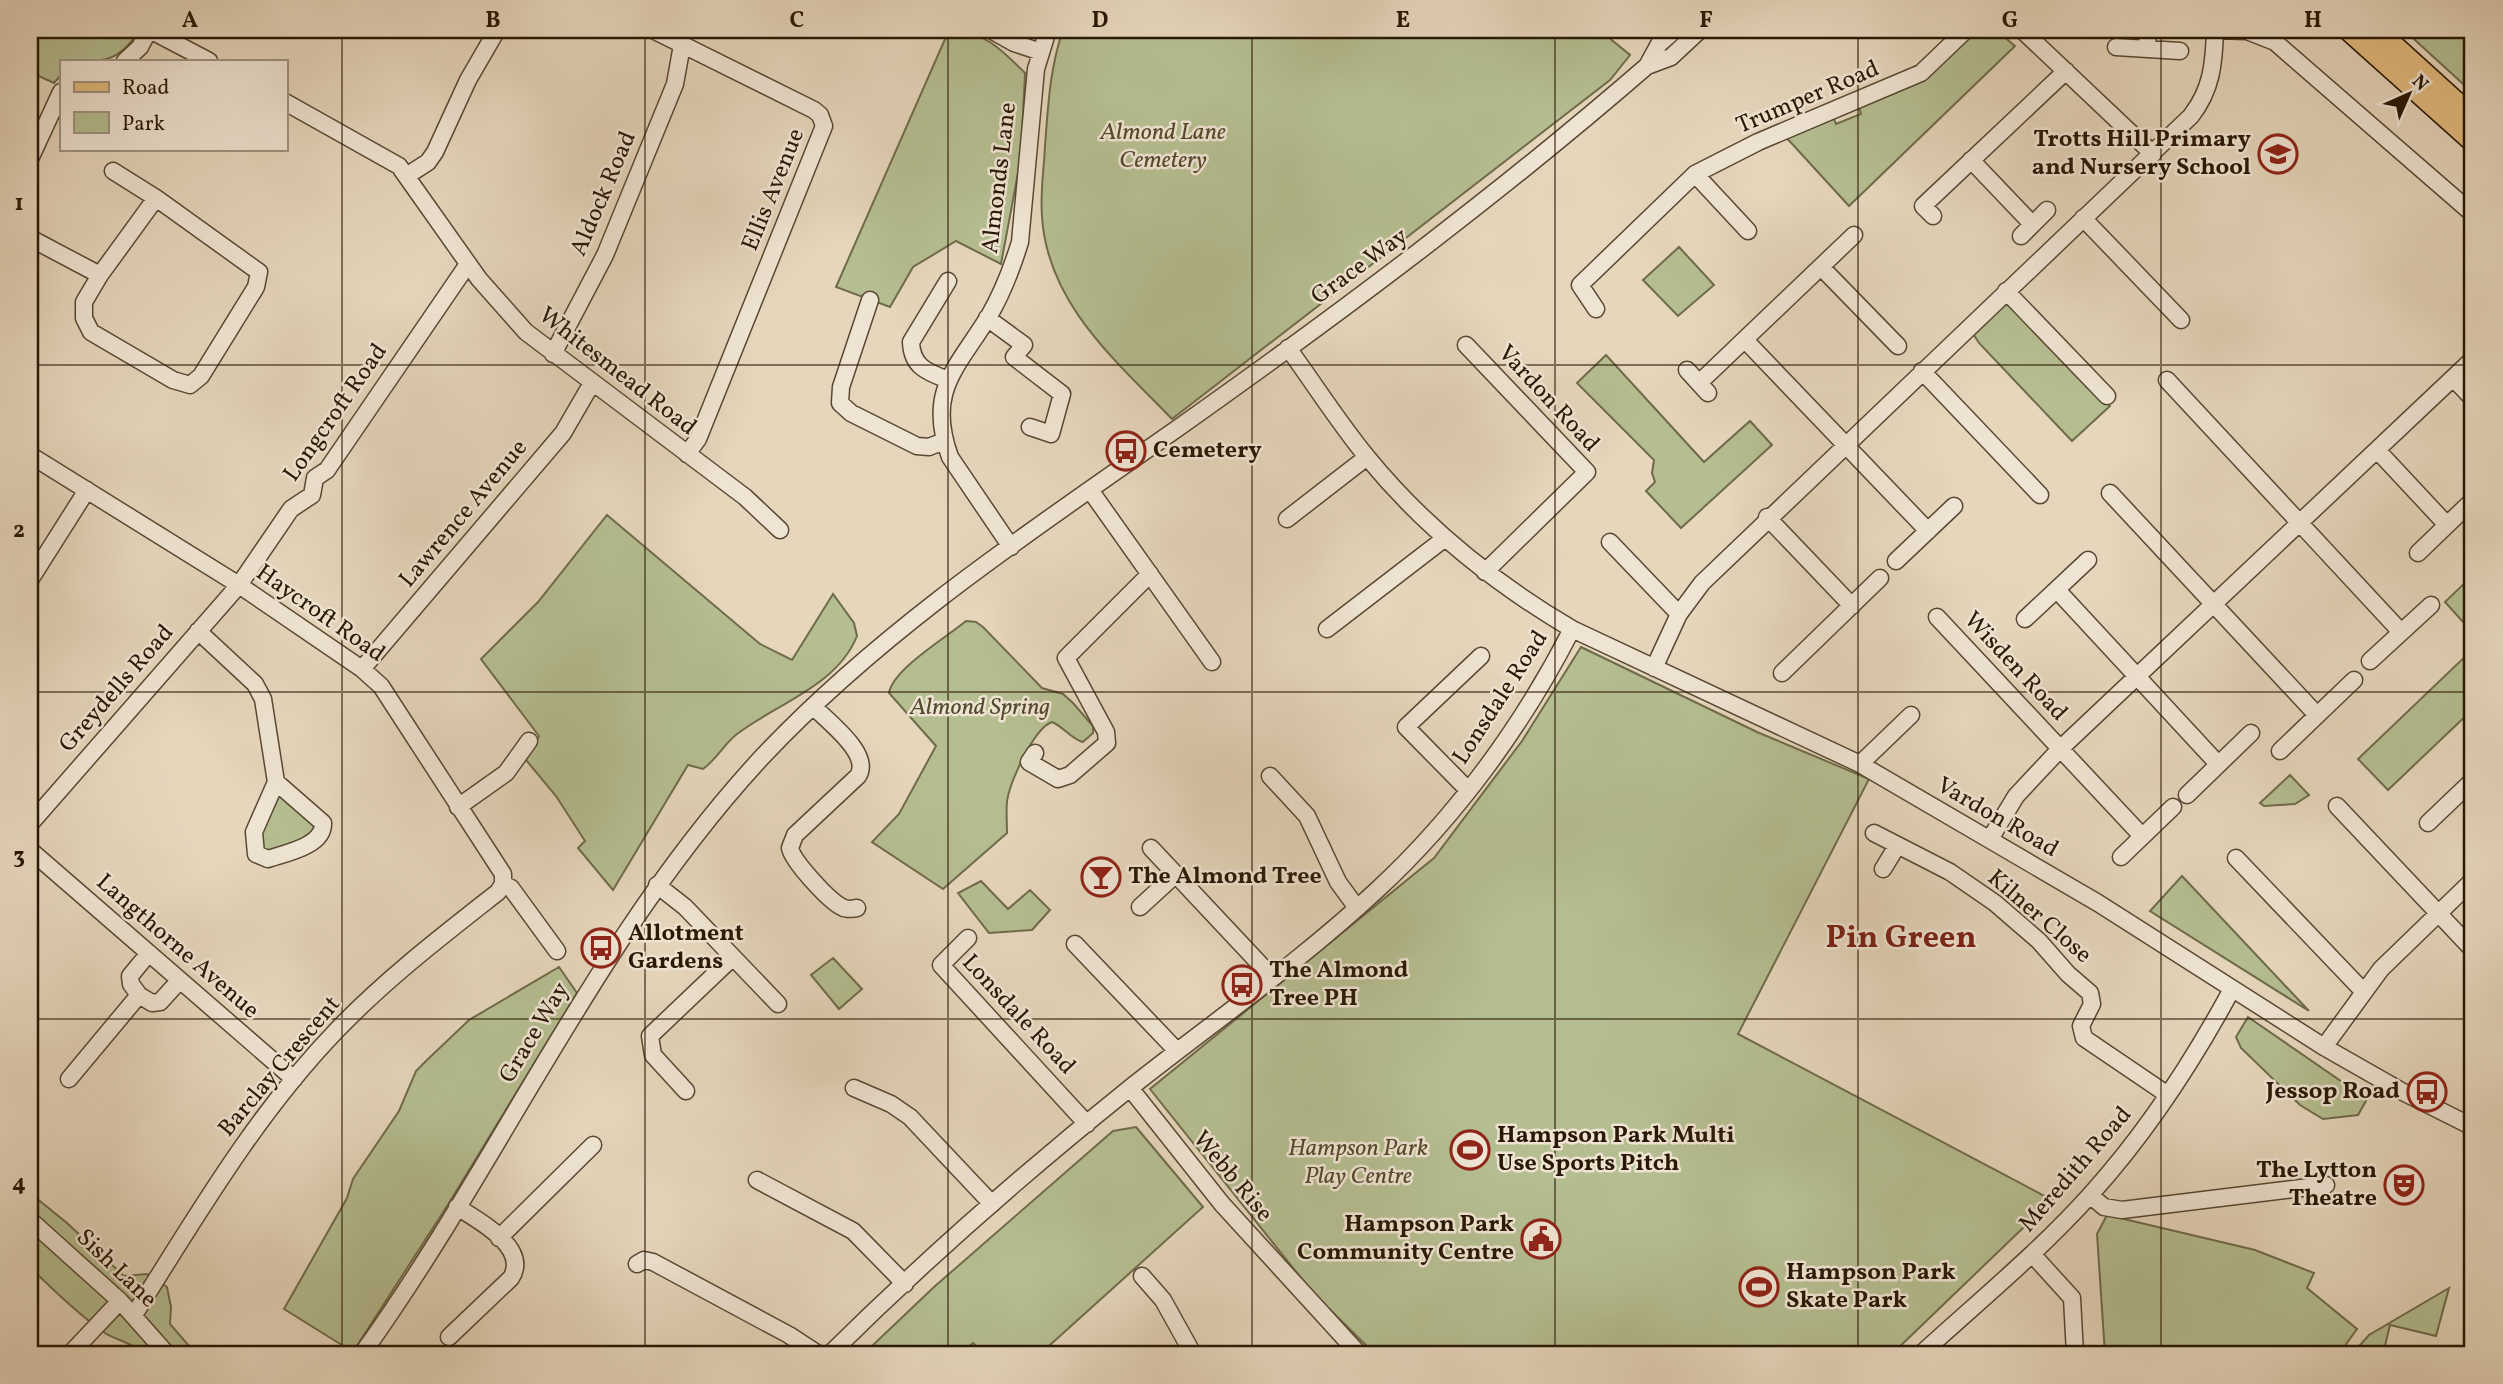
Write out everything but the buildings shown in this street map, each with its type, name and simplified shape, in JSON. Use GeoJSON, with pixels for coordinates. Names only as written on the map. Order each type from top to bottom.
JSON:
{"type":"FeatureCollection","features":[{"type":"Feature","properties":{"kind":"main road"},"geometry":{"type":"LineString","coordinates":[[2349,30],[2473,141]]}},
{"type":"Feature","properties":{"kind":"main road"},"geometry":{"type":"LineString","coordinates":[[2376,30],[2473,118]]}},
{"type":"Feature","properties":{"kind":"street"},"geometry":{"type":"LineString","coordinates":[[126,60],[140,47],[149,30],[207,60]]}},
{"type":"Feature","properties":{"kind":"street"},"geometry":{"type":"LineString","coordinates":[[408,175],[433,156],[468,80],[497,30]]}},
{"type":"Feature","properties":{"kind":"street","name":"Ellis Avenue"},"geometry":{"type":"LineString","coordinates":[[653,30],[814,110],[822,117],[824,126],[702,427],[687,454]]}},
{"type":"Feature","properties":{"kind":"street"},"geometry":{"type":"LineString","coordinates":[[991,30],[1014,43],[1041,52]]}},
{"type":"Feature","properties":{"kind":"street","name":"Almonds Lane"},"geometry":{"type":"LineString","coordinates":[[1011,547],[956,469],[944,441],[942,406],[948,380],[957,360],[988,318],[1006,284],[1020,242],[1034,83],[1048,30]]}},
{"type":"Feature","properties":{"kind":"street","name":"Grace Way"},"geometry":{"type":"LineString","coordinates":[[1647,66],[1659,44],[1675,30]]}},
{"type":"Feature","properties":{"kind":"street","name":"Grace Way"},"geometry":{"type":"LineString","coordinates":[[362,1354],[457,1207],[596,975],[657,885],[734,790],[813,706],[907,624],[1288,348],[1519,174],[1647,66],[1671,57],[1700,30]]}},
{"type":"Feature","properties":{"kind":"street","name":"Trumper Road"},"geometry":{"type":"LineString","coordinates":[[1596,309],[1580,285],[1695,174],[1758,142],[1921,73],[1966,30]]}},
{"type":"Feature","properties":{"kind":"street"},"geometry":{"type":"LineString","coordinates":[[2147,49],[2148,30]]}},
{"type":"Feature","properties":{"kind":"street"},"geometry":{"type":"LineString","coordinates":[[1654,668],[1679,614],[1702,583],[1768,517],[2153,154],[2204,99],[2213,68],[2215,30],[2247,32],[2275,42],[2473,214]]}},
{"type":"Feature","properties":{"kind":"street"},"geometry":{"type":"LineString","coordinates":[[2026,31],[2153,154]]}},
{"type":"Feature","properties":{"kind":"street","name":"Aldock Road"},"geometry":{"type":"LineString","coordinates":[[553,355],[605,255],[675,84],[682,45]]}},
{"type":"Feature","properties":{"kind":"street"},"geometry":{"type":"LineString","coordinates":[[2116,47],[2180,51]]}},
{"type":"Feature","properties":{"kind":"street"},"geometry":{"type":"LineString","coordinates":[[1933,216],[1923,206],[2066,71]]}},
{"type":"Feature","properties":{"kind":"street"},"geometry":{"type":"LineString","coordinates":[[30,159],[60,94]]}},
{"type":"Feature","properties":{"kind":"street","name":"Whitesmead Road"},"geometry":{"type":"LineString","coordinates":[[287,103],[399,166],[408,175],[468,264],[517,323],[553,355],[745,497],[780,530]]}},
{"type":"Feature","properties":{"kind":"street"},"geometry":{"type":"LineString","coordinates":[[1971,160],[2026,230],[2047,210]]}},
{"type":"Feature","properties":{"kind":"street"},"geometry":{"type":"LineString","coordinates":[[113,171],[156,198],[259,272],[256,287],[201,376],[190,385],[173,380],[91,332],[84,318],[84,302],[100,275],[156,198]]}},
{"type":"Feature","properties":{"kind":"street"},"geometry":{"type":"LineString","coordinates":[[1695,174],[1748,231]]}},
{"type":"Feature","properties":{"kind":"street"},"geometry":{"type":"LineString","coordinates":[[2083,218],[2181,320]]}},
{"type":"Feature","properties":{"kind":"street"},"geometry":{"type":"LineString","coordinates":[[1687,370],[1703,388],[1745,340],[1854,236]]}},
{"type":"Feature","properties":{"kind":"street"},"geometry":{"type":"LineString","coordinates":[[30,239],[100,275]]}},
{"type":"Feature","properties":{"kind":"street","name":"Longcroft Road"},"geometry":{"type":"LineString","coordinates":[[239,585],[275,536],[280,521],[291,509],[312,495],[315,478],[327,470],[468,264]]}},
{"type":"Feature","properties":{"kind":"street"},"geometry":{"type":"LineString","coordinates":[[1821,267],[1898,346]]}},
{"type":"Feature","properties":{"kind":"street"},"geometry":{"type":"LineString","coordinates":[[948,281],[911,342],[913,357],[921,369],[948,380]]}},
{"type":"Feature","properties":{"kind":"street"},"geometry":{"type":"LineString","coordinates":[[2006,291],[2107,396]]}},
{"type":"Feature","properties":{"kind":"street"},"geometry":{"type":"LineString","coordinates":[[870,300],[841,387],[840,404],[851,413],[917,446],[929,447],[944,441]]}},
{"type":"Feature","properties":{"kind":"street"},"geometry":{"type":"LineString","coordinates":[[988,318],[1024,345],[1014,358],[1062,394],[1051,434],[1030,427]]}},
{"type":"Feature","properties":{"kind":"street"},"geometry":{"type":"LineString","coordinates":[[1745,340],[1928,531]]}},
{"type":"Feature","properties":{"kind":"street","name":"Vardon Road"},"geometry":{"type":"LineString","coordinates":[[1466,345],[1587,472],[1485,572]]}},
{"type":"Feature","properties":{"kind":"street","name":"Vardon Road"},"geometry":{"type":"LineString","coordinates":[[1288,348],[1367,457],[1444,539],[1527,603],[1572,629],[1860,764],[1990,839],[2324,1047],[2403,1092],[2473,1127]]}},
{"type":"Feature","properties":{"kind":"street","name":"Wisden Road"},"geometry":{"type":"LineString","coordinates":[[1990,839],[2016,796],[2060,749],[2473,359]]}},
{"type":"Feature","properties":{"kind":"street"},"geometry":{"type":"LineString","coordinates":[[1922,371],[2020,464],[2040,495]]}},
{"type":"Feature","properties":{"kind":"street"},"geometry":{"type":"LineString","coordinates":[[2454,378],[2473,398]]}},
{"type":"Feature","properties":{"kind":"street"},"geometry":{"type":"LineString","coordinates":[[2167,380],[2203,406],[2299,523],[2401,632]]}},
{"type":"Feature","properties":{"kind":"street","name":"Lawrence Avenue"},"geometry":{"type":"LineString","coordinates":[[362,669],[563,433],[592,383]]}},
{"type":"Feature","properties":{"kind":"street"},"geometry":{"type":"LineString","coordinates":[[2377,450],[2447,525]]}},
{"type":"Feature","properties":{"kind":"street","name":"Haycroft Road"},"geometry":{"type":"LineString","coordinates":[[30,455],[239,585],[362,669],[381,686],[503,874],[503,884],[511,888],[557,951]]}},
{"type":"Feature","properties":{"kind":"street"},"geometry":{"type":"LineString","coordinates":[[1287,519],[1367,457]]}},
{"type":"Feature","properties":{"kind":"street"},"geometry":{"type":"LineString","coordinates":[[30,580],[87,490]]}},
{"type":"Feature","properties":{"kind":"street"},"geometry":{"type":"LineString","coordinates":[[1090,490],[1212,662]]}},
{"type":"Feature","properties":{"kind":"street"},"geometry":{"type":"LineString","coordinates":[[2110,493],[2138,512],[2214,604],[2316,714]]}},
{"type":"Feature","properties":{"kind":"street"},"geometry":{"type":"LineString","coordinates":[[2418,553],[2473,499]]}},
{"type":"Feature","properties":{"kind":"street"},"geometry":{"type":"LineString","coordinates":[[1896,561],[1954,506]]}},
{"type":"Feature","properties":{"kind":"street"},"geometry":{"type":"LineString","coordinates":[[1768,517],[1852,606]]}},
{"type":"Feature","properties":{"kind":"street"},"geometry":{"type":"LineString","coordinates":[[1327,629],[1444,539]]}},
{"type":"Feature","properties":{"kind":"street"},"geometry":{"type":"LineString","coordinates":[[1610,542],[1679,614]]}},
{"type":"Feature","properties":{"kind":"street","name":"Wisden Road"},"geometry":{"type":"LineString","coordinates":[[2025,619],[2088,560]]}},
{"type":"Feature","properties":{"kind":"street"},"geometry":{"type":"LineString","coordinates":[[1029,763],[1058,779],[1070,775],[1107,743],[1106,732],[1066,658],[1150,574]]}},
{"type":"Feature","properties":{"kind":"street"},"geometry":{"type":"LineString","coordinates":[[1782,673],[1880,578]]}},
{"type":"Feature","properties":{"kind":"street","name":"Greydells Road"},"geometry":{"type":"LineString","coordinates":[[30,824],[239,585]]}},
{"type":"Feature","properties":{"kind":"street"},"geometry":{"type":"LineString","coordinates":[[2057,590],[2218,764]]}},
{"type":"Feature","properties":{"kind":"street"},"geometry":{"type":"LineString","coordinates":[[2370,661],[2431,605]]}},
{"type":"Feature","properties":{"kind":"street","name":"Wisden Road"},"geometry":{"type":"LineString","coordinates":[[1937,617],[2142,835]]}},
{"type":"Feature","properties":{"kind":"street","name":"Lonsdale Road"},"geometry":{"type":"LineString","coordinates":[[830,1354],[992,1204],[1130,1088],[1273,978],[1357,908],[1419,848],[1468,790],[1513,729],[1572,629]]}},
{"type":"Feature","properties":{"kind":"street"},"geometry":{"type":"LineString","coordinates":[[198,631],[245,672],[260,691],[276,782],[253,841],[256,854],[268,859],[315,841],[323,828],[314,812],[276,782]]}},
{"type":"Feature","properties":{"kind":"street","name":"Lonsdale Road"},"geometry":{"type":"LineString","coordinates":[[1468,790],[1406,727],[1482,656]]}},
{"type":"Feature","properties":{"kind":"street"},"geometry":{"type":"LineString","coordinates":[[2280,751],[2354,680]]}},
{"type":"Feature","properties":{"kind":"street"},"geometry":{"type":"LineString","coordinates":[[813,706],[858,753],[862,767],[858,776],[794,835],[790,848],[794,859],[836,904],[846,909],[856,908]]}},
{"type":"Feature","properties":{"kind":"street"},"geometry":{"type":"LineString","coordinates":[[1860,764],[1911,715]]}},
{"type":"Feature","properties":{"kind":"street"},"geometry":{"type":"LineString","coordinates":[[2186,795],[2251,733]]}},
{"type":"Feature","properties":{"kind":"street"},"geometry":{"type":"LineString","coordinates":[[458,807],[506,774],[529,741]]}},
{"type":"Feature","properties":{"kind":"street"},"geometry":{"type":"LineString","coordinates":[[1270,776],[1307,816],[1338,882],[1357,908]]}},
{"type":"Feature","properties":{"kind":"street"},"geometry":{"type":"LineString","coordinates":[[2428,823],[2470,789]]}},
{"type":"Feature","properties":{"kind":"street"},"geometry":{"type":"LineString","coordinates":[[2337,806],[2473,950]]}},
{"type":"Feature","properties":{"kind":"street"},"geometry":{"type":"LineString","coordinates":[[2121,857],[2173,807]]}},
{"type":"Feature","properties":{"kind":"street","name":"Kilner Close"},"geometry":{"type":"LineString","coordinates":[[1874,833],[1950,872],[1995,903],[2039,940],[2068,974],[2090,993],[2092,1004],[2081,1026],[2084,1038],[2168,1095]]}},
{"type":"Feature","properties":{"kind":"street"},"geometry":{"type":"LineString","coordinates":[[1883,869],[1897,846]]}},
{"type":"Feature","properties":{"kind":"street"},"geometry":{"type":"LineString","coordinates":[[1151,848],[1273,978]]}},
{"type":"Feature","properties":{"kind":"street","name":"Langthorne Avenue"},"geometry":{"type":"LineString","coordinates":[[30,850],[294,1079]]}},
{"type":"Feature","properties":{"kind":"street"},"geometry":{"type":"LineString","coordinates":[[2235,858],[2262,896],[2363,991]]}},
{"type":"Feature","properties":{"kind":"street"},"geometry":{"type":"LineString","coordinates":[[1140,907],[1176,874]]}},
{"type":"Feature","properties":{"kind":"street"},"geometry":{"type":"LineString","coordinates":[[2324,1047],[2363,991],[2473,880]]}},
{"type":"Feature","properties":{"kind":"street","name":"Barclay Crescent"},"geometry":{"type":"LineString","coordinates":[[134,1315],[236,1155],[294,1079],[386,982],[498,892],[503,884]]}},
{"type":"Feature","properties":{"kind":"street"},"geometry":{"type":"LineString","coordinates":[[657,885],[685,907],[778,1004]]}},
{"type":"Feature","properties":{"kind":"street","name":"Lonsdale Road"},"geometry":{"type":"LineString","coordinates":[[968,938],[941,965],[1087,1124]]}},
{"type":"Feature","properties":{"kind":"street"},"geometry":{"type":"LineString","coordinates":[[1075,944],[1177,1051]]}},
{"type":"Feature","properties":{"kind":"street"},"geometry":{"type":"LineString","coordinates":[[149,953],[131,976],[131,984],[139,995],[152,1003],[160,1002],[180,980]]}},
{"type":"Feature","properties":{"kind":"street"},"geometry":{"type":"LineString","coordinates":[[685,1091],[653,1055],[650,1036],[733,957]]}},
{"type":"Feature","properties":{"kind":"street","name":"Meredith Road"},"geometry":{"type":"LineString","coordinates":[[1921,1354],[2032,1254],[2090,1195],[2168,1095],[2232,989]]}},
{"type":"Feature","properties":{"kind":"street"},"geometry":{"type":"LineString","coordinates":[[69,1079],[139,995]]}},
{"type":"Feature","properties":{"kind":"street"},"geometry":{"type":"LineString","coordinates":[[853,1088],[891,1104],[910,1117],[992,1204]]}},
{"type":"Feature","properties":{"kind":"street","name":"Webb Rise"},"geometry":{"type":"LineString","coordinates":[[1130,1088],[1222,1204],[1359,1354]]}},
{"type":"Feature","properties":{"kind":"street"},"geometry":{"type":"LineString","coordinates":[[499,1238],[593,1145]]}},
{"type":"Feature","properties":{"kind":"street"},"geometry":{"type":"LineString","coordinates":[[757,1180],[853,1231],[905,1284]]}},
{"type":"Feature","properties":{"kind":"street"},"geometry":{"type":"LineString","coordinates":[[2090,1195],[2104,1207],[2122,1210],[2326,1185]]}},
{"type":"Feature","properties":{"kind":"street"},"geometry":{"type":"LineString","coordinates":[[449,1337],[513,1274],[517,1265],[515,1256],[499,1238],[457,1207]]}},
{"type":"Feature","properties":{"kind":"street","name":"Sish Lane"},"geometry":{"type":"LineString","coordinates":[[30,1220],[120,1301],[167,1354]]}},
{"type":"Feature","properties":{"kind":"street"},"geometry":{"type":"LineString","coordinates":[[2032,1254],[2072,1298],[2075,1354]]}},
{"type":"Feature","properties":{"kind":"street"},"geometry":{"type":"LineString","coordinates":[[637,1264],[644,1260],[653,1262],[789,1335],[818,1354]]}},
{"type":"Feature","properties":{"kind":"street"},"geometry":{"type":"LineString","coordinates":[[1142,1276],[1163,1300],[1193,1354]]}},
{"type":"Feature","properties":{"kind":"street"},"geometry":{"type":"LineString","coordinates":[[70,1354],[120,1301]]}},
{"type":"Feature","properties":{"kind":"green space"},"geometry":{"type":"Polygon","coordinates":[[[30,30],[139,30],[131,42],[115,56],[101,60],[60,60],[60,76],[54,83],[30,72],[30,30]]]}},
{"type":"Feature","properties":{"kind":"green space"},"geometry":{"type":"Polygon","coordinates":[[[949,30],[972,33],[991,43],[1025,73],[1021,157],[1001,264],[956,241],[913,267],[890,307],[836,287],[949,30]]]}},
{"type":"Feature","properties":{"kind":"green space","name":"Almond Lane Cemetery"},"geometry":{"type":"Polygon","coordinates":[[[1063,30],[1584,30],[1608,37],[1630,55],[1610,80],[1172,419],[1128,375],[1088,328],[1070,303],[1056,276],[1047,247],[1042,216],[1046,131],[1052,72],[1063,30]]]}},
{"type":"Feature","properties":{"kind":"green space"},"geometry":{"type":"Polygon","coordinates":[[[1971,30],[1996,30],[2015,46],[1849,206],[1784,135],[1832,114],[1836,124],[1861,114],[1858,104],[1924,76],[1971,30]]]}},
{"type":"Feature","properties":{"kind":"green space"},"geometry":{"type":"Polygon","coordinates":[[[2404,30],[2473,30],[2473,93],[2404,30]]]}},
{"type":"Feature","properties":{"kind":"green space"},"geometry":{"type":"Polygon","coordinates":[[[1679,247],[1714,285],[1678,316],[1643,280],[1679,247]]]}},
{"type":"Feature","properties":{"kind":"green space"},"geometry":{"type":"Polygon","coordinates":[[[2004,303],[2014,306],[2110,406],[2072,441],[1979,343],[1972,332],[2004,303]]]}},
{"type":"Feature","properties":{"kind":"green space"},"geometry":{"type":"Polygon","coordinates":[[[1606,355],[1704,462],[1750,421],[1772,445],[1681,528],[1646,491],[1655,482],[1652,473],[1654,460],[1577,383],[1606,355]]]}},
{"type":"Feature","properties":{"kind":"green space"},"geometry":{"type":"Polygon","coordinates":[[[607,515],[760,644],[792,660],[833,594],[854,623],[857,636],[848,653],[821,681],[737,734],[703,769],[688,765],[613,890],[578,848],[585,841],[556,796],[526,760],[539,736],[481,659],[538,602],[607,515]]]}},
{"type":"Feature","properties":{"kind":"green space"},"geometry":{"type":"Polygon","coordinates":[[[2473,575],[2473,633],[2445,602],[2473,575]]]}},
{"type":"Feature","properties":{"kind":"green space","name":"Almond Spring"},"geometry":{"type":"Polygon","coordinates":[[[966,621],[976,622],[983,627],[1042,688],[1063,694],[1093,726],[1093,733],[1083,742],[1052,722],[1045,726],[1024,757],[1013,781],[1007,801],[1007,833],[943,889],[872,842],[899,814],[936,746],[889,693],[900,674],[910,664],[966,621]]]}},
{"type":"Feature","properties":{"kind":"green space","name":"Hampson Park Play Centre"},"geometry":{"type":"Polygon","coordinates":[[[1581,647],[1757,732],[1869,779],[1738,1034],[2052,1200],[1892,1354],[1375,1354],[1313,1293],[1150,1089],[1434,858],[1522,741],[1581,647]]]}},
{"type":"Feature","properties":{"kind":"green space"},"geometry":{"type":"Polygon","coordinates":[[[2473,649],[2473,709],[2388,790],[2358,759],[2473,649]]]}},
{"type":"Feature","properties":{"kind":"green space"},"geometry":{"type":"Polygon","coordinates":[[[2290,775],[2309,795],[2295,804],[2264,806],[2260,803],[2290,775]]]}},
{"type":"Feature","properties":{"kind":"green space"},"geometry":{"type":"Polygon","coordinates":[[[280,793],[316,821],[316,833],[270,854],[257,844],[280,793]]]}},
{"type":"Feature","properties":{"kind":"green space"},"geometry":{"type":"Polygon","coordinates":[[[2182,876],[2309,1011],[2150,911],[2182,876]]]}},
{"type":"Feature","properties":{"kind":"green space"},"geometry":{"type":"Polygon","coordinates":[[[981,881],[1008,909],[1030,890],[1050,910],[1032,930],[989,933],[958,893],[981,881]]]}},
{"type":"Feature","properties":{"kind":"green space"},"geometry":{"type":"Polygon","coordinates":[[[833,958],[862,989],[839,1009],[811,975],[833,958]]]}},
{"type":"Feature","properties":{"kind":"green space"},"geometry":{"type":"Polygon","coordinates":[[[559,967],[577,993],[449,1203],[353,1352],[284,1309],[347,1198],[353,1179],[399,1111],[416,1071],[469,1020],[559,967]]]}},
{"type":"Feature","properties":{"kind":"green space"},"geometry":{"type":"Polygon","coordinates":[[[2248,1017],[2367,1099],[2358,1115],[2323,1119],[2300,1105],[2241,1048],[2236,1037],[2248,1017]]]}},
{"type":"Feature","properties":{"kind":"green space"},"geometry":{"type":"Polygon","coordinates":[[[1136,1127],[1203,1207],[1040,1354],[985,1354],[973,1343],[960,1354],[881,1354],[873,1345],[934,1287],[1113,1131],[1136,1127]]]}},
{"type":"Feature","properties":{"kind":"green space"},"geometry":{"type":"Polygon","coordinates":[[[30,1193],[124,1276],[147,1274],[167,1287],[171,1307],[170,1324],[196,1354],[143,1354],[105,1333],[75,1310],[30,1267],[30,1193]]]}},
{"type":"Feature","properties":{"kind":"green space"},"geometry":{"type":"Polygon","coordinates":[[[2107,1215],[2255,1250],[2314,1273],[2307,1288],[2357,1329],[2339,1354],[2105,1354],[2097,1234],[2107,1215]]]}},
{"type":"Feature","properties":{"kind":"green space"},"geometry":{"type":"Polygon","coordinates":[[[2449,1288],[2436,1336],[2390,1325],[2383,1354],[2352,1354],[2369,1335],[2449,1288]]]}},
{"type":"Feature","properties":{"kind":"place","name":"Trotts Hill Primary and Nursery School"},"geometry":{"type":"Point","coordinates":[2278,154]}},
{"type":"Feature","properties":{"kind":"place","name":"Cemetery"},"geometry":{"type":"Point","coordinates":[1126,451]}},
{"type":"Feature","properties":{"kind":"place","name":"The Almond Tree"},"geometry":{"type":"Point","coordinates":[1101,877]}},
{"type":"Feature","properties":{"kind":"place","name":"Allotment Gardens"},"geometry":{"type":"Point","coordinates":[601,948]}},
{"type":"Feature","properties":{"kind":"place","name":"The Almond Tree PH"},"geometry":{"type":"Point","coordinates":[1242,985]}},
{"type":"Feature","properties":{"kind":"place","name":"Jessop Road"},"geometry":{"type":"Point","coordinates":[2427,1092]}},
{"type":"Feature","properties":{"kind":"place","name":"Hampson Park Multi Use Sports Pitch"},"geometry":{"type":"Point","coordinates":[1470,1150]}},
{"type":"Feature","properties":{"kind":"place","name":"The Lytton Theatre"},"geometry":{"type":"Point","coordinates":[2404,1185]}},
{"type":"Feature","properties":{"kind":"place","name":"Hampson Park Community Centre"},"geometry":{"type":"Point","coordinates":[1541,1239]}},
{"type":"Feature","properties":{"kind":"place","name":"Hampson Park Skate Park"},"geometry":{"type":"Point","coordinates":[1759,1287]}},
{"type":"Feature","properties":{"kind":"district","name":"Pin Green"},"geometry":{"type":"Point","coordinates":[1901,939]}}]}
